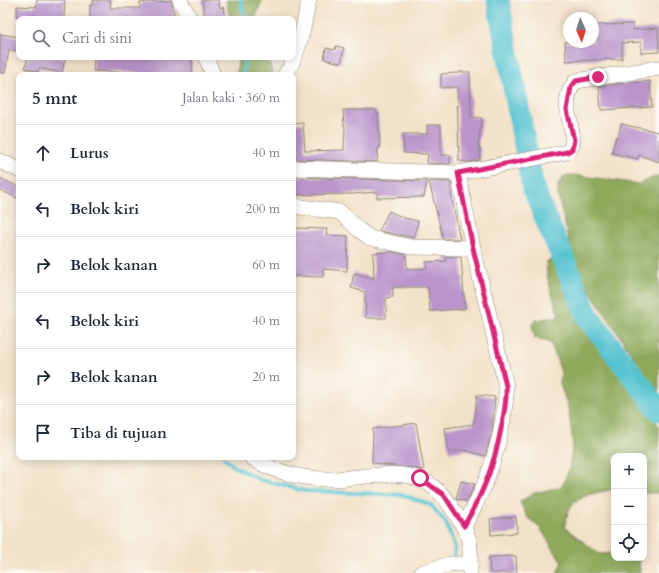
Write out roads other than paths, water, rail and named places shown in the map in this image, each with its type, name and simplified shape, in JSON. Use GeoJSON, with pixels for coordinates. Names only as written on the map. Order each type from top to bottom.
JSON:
{"type":"FeatureCollection","features":[{"type":"Feature","properties":{"kind":"street"},"geometry":{"type":"LineString","coordinates":[[180,0],[188,16]]}},
{"type":"Feature","properties":{"kind":"street"},"geometry":{"type":"LineString","coordinates":[[296,54],[309,0]]}},
{"type":"Feature","properties":{"kind":"street"},"geometry":{"type":"LineString","coordinates":[[207,60],[212,72]]}},
{"type":"Feature","properties":{"kind":"street"},"geometry":{"type":"LineString","coordinates":[[287,72],[294,60]]}},
{"type":"Feature","properties":{"kind":"street"},"geometry":{"type":"LineString","coordinates":[[296,168],[458,173],[567,152],[572,149],[574,140],[566,104],[571,87],[576,81],[659,68]]}},
{"type":"Feature","properties":{"kind":"street"},"geometry":{"type":"LineString","coordinates":[[0,162],[16,169]]}},
{"type":"Feature","properties":{"kind":"street"},"geometry":{"type":"LineString","coordinates":[[458,173],[473,248],[506,386],[506,396],[495,460],[485,487],[464,526]]}},
{"type":"Feature","properties":{"kind":"street"},"geometry":{"type":"LineString","coordinates":[[296,206],[340,212],[365,235],[378,239],[423,248],[473,248]]}},
{"type":"Feature","properties":{"kind":"street"},"geometry":{"type":"LineString","coordinates":[[255,460],[261,464],[288,473],[322,479],[394,473],[420,478],[444,495],[464,526],[471,547],[462,566],[421,573]]}},
{"type":"Feature","properties":{"kind":"waterway"},"geometry":{"type":"LineString","coordinates":[[241,0],[244,16]]}},
{"type":"Feature","properties":{"kind":"waterway"},"geometry":{"type":"LineString","coordinates":[[498,0],[533,188],[588,317],[659,410]]}},
{"type":"Feature","properties":{"kind":"waterway"},"geometry":{"type":"LineString","coordinates":[[243,72],[245,60]]}},
{"type":"Feature","properties":{"kind":"waterway"},"geometry":{"type":"LineString","coordinates":[[227,460],[235,467],[261,480],[305,491],[403,495],[431,505],[446,523],[455,548],[454,560]]}}]}
